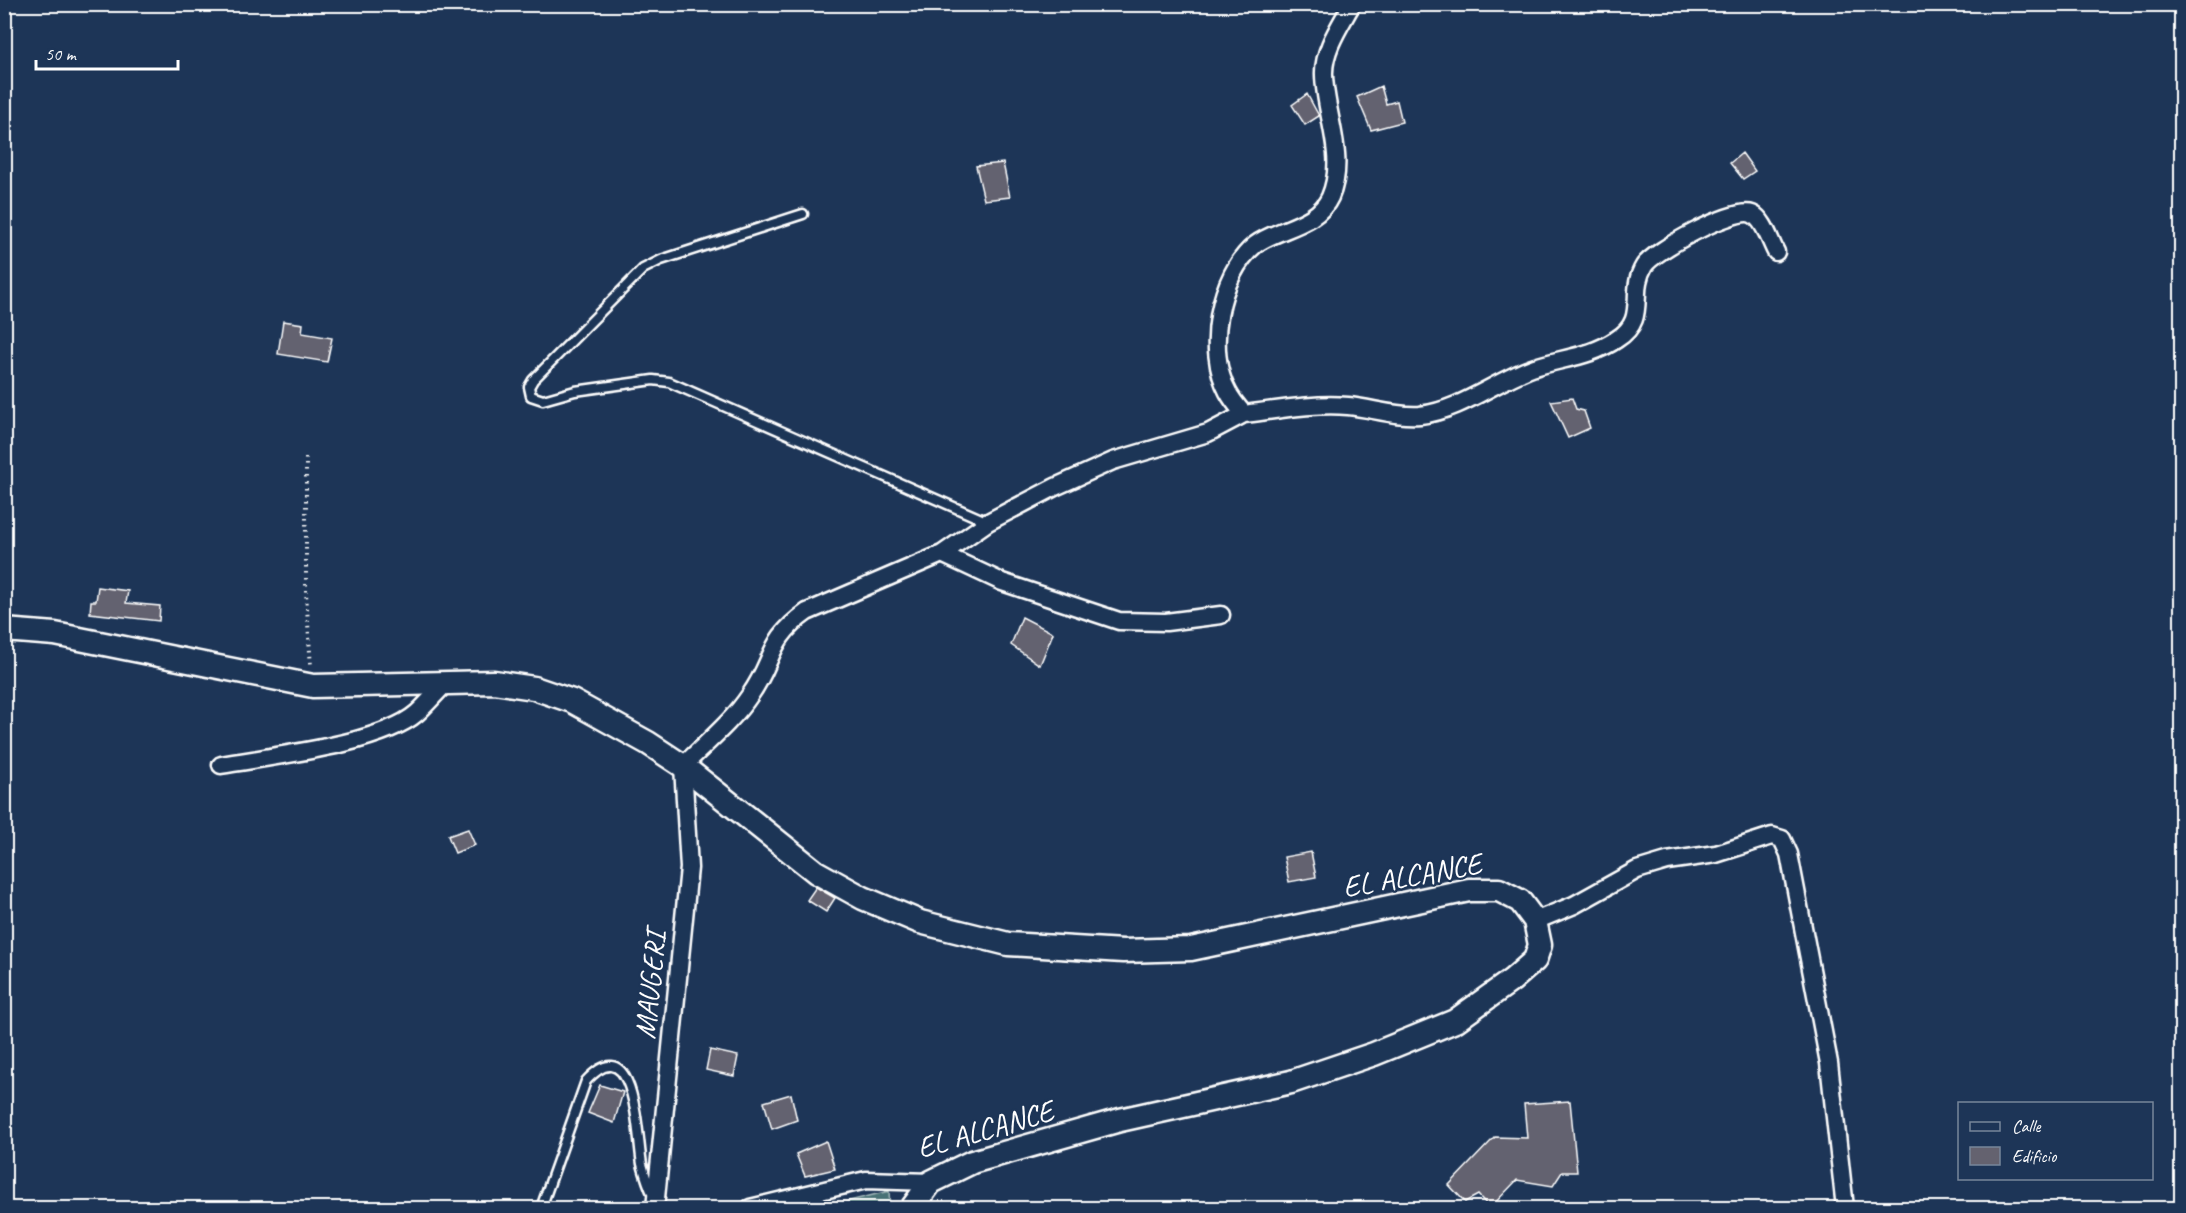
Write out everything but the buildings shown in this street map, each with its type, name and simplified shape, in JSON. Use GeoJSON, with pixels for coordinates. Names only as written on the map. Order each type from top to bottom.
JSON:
{"type":"FeatureCollection","features":[{"type":"Feature","properties":{"kind":"street"},"geometry":{"type":"LineString","coordinates":[[1244,414],[1227,391],[1218,356],[1218,326],[1222,298],[1235,266],[1256,244],[1316,213],[1330,197],[1335,173],[1336,147],[1324,74],[1330,45],[1352,4]]}},
{"type":"Feature","properties":{"kind":"street"},"geometry":{"type":"LineString","coordinates":[[683,766],[752,694],[777,639],[789,625],[807,612],[942,554],[988,522],[1054,487],[1113,461],[1208,433],[1244,414],[1346,406],[1419,415],[1454,406],[1532,368],[1601,350],[1630,330],[1635,320],[1640,275],[1644,265],[1655,255],[1704,227],[1740,214],[1751,214],[1760,221],[1776,252]]}},
{"type":"Feature","properties":{"kind":"street"},"geometry":{"type":"LineString","coordinates":[[942,554],[1002,582],[1119,621],[1166,622],[1221,615]]}},
{"type":"Feature","properties":{"kind":"street","name":"EL ALCANCE"},"geometry":{"type":"LineString","coordinates":[[4,630],[55,634],[313,686],[494,682],[534,688],[562,698],[612,722],[683,766],[816,872],[863,898],[920,922],[1008,944],[1123,951],[1191,949],[1469,890],[1499,890],[1520,901],[1535,921],[1540,945],[1535,960],[1512,981],[1455,1021],[1374,1054],[1291,1082],[1109,1124],[972,1162],[931,1182],[866,1180],[750,1209]]}},
{"type":"Feature","properties":{"kind":"street"},"geometry":{"type":"LineString","coordinates":[[221,765],[359,740],[392,729],[416,714],[446,683]]}},
{"type":"Feature","properties":{"kind":"street","name":"MAUGERI"},"geometry":{"type":"LineString","coordinates":[[654,1203],[689,868],[683,766]]}},
{"type":"Feature","properties":{"kind":"street"},"geometry":{"type":"LineString","coordinates":[[1535,921],[1574,905],[1637,870],[1667,861],[1716,854],[1772,836],[1782,839],[1790,854],[1829,1062],[1845,1209]]}},
{"type":"Feature","properties":{"kind":"street"},"geometry":{"type":"LineString","coordinates":[[912,1209],[931,1182]]}},
{"type":"Feature","properties":{"kind":"lane"},"geometry":{"type":"LineString","coordinates":[[803,214],[661,260],[643,269],[533,380],[529,387],[531,396],[543,400],[575,392],[653,380],[669,382],[988,522]]}},
{"type":"Feature","properties":{"kind":"lane"},"geometry":{"type":"LineString","coordinates":[[541,1209],[586,1081],[595,1071],[608,1065],[617,1068],[629,1084],[642,1163],[654,1203]]}},
{"type":"Feature","properties":{"kind":"path"},"geometry":{"type":"LineString","coordinates":[[306,458],[306,593],[313,686]]}},
{"type":"Feature","properties":{"kind":"green space"},"geometry":{"type":"Polygon","coordinates":[[[889,1191],[890,1208],[822,1208],[889,1191]]]}}]}
